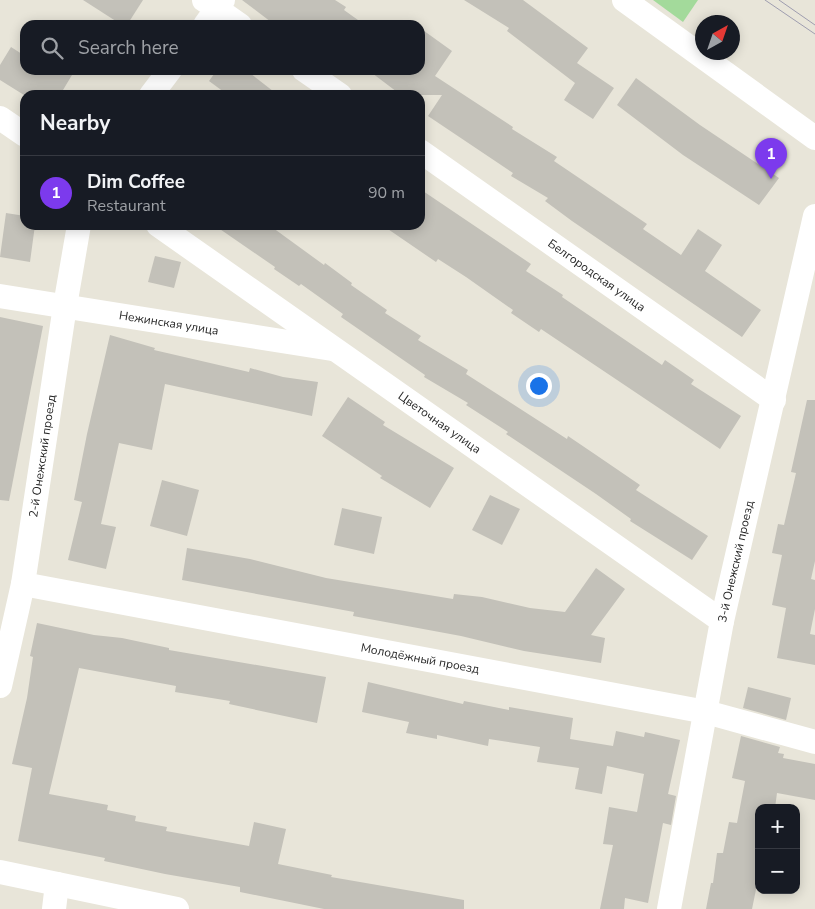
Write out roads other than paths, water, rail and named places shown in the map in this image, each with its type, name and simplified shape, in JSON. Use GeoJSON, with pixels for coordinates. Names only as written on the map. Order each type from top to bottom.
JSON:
{"type":"FeatureCollection","features":[{"type":"Feature","properties":{"kind":"street"},"geometry":{"type":"LineString","coordinates":[[624,0],[815,138]]}},
{"type":"Feature","properties":{"kind":"street"},"geometry":{"type":"LineString","coordinates":[[212,8],[232,20]]}},
{"type":"Feature","properties":{"kind":"street"},"geometry":{"type":"LineString","coordinates":[[155,90],[166,75]]}},
{"type":"Feature","properties":{"kind":"street"},"geometry":{"type":"LineString","coordinates":[[311,75],[333,90]]}},
{"type":"Feature","properties":{"kind":"street"},"geometry":{"type":"LineString","coordinates":[[0,118],[20,132]]}},
{"type":"Feature","properties":{"kind":"street","name":"Белгородская улица"},"geometry":{"type":"LineString","coordinates":[[425,155],[774,400]]}},
{"type":"Feature","properties":{"kind":"street","name":"3-й Онежский проезд"},"geometry":{"type":"LineString","coordinates":[[669,909],[722,621],[815,216]]}},
{"type":"Feature","properties":{"kind":"street","name":"2-й Онежский проезд"},"geometry":{"type":"LineString","coordinates":[[0,686],[4,650],[23,584],[64,306],[78,230]]}},
{"type":"Feature","properties":{"kind":"street","name":"Цветочная улица"},"geometry":{"type":"LineString","coordinates":[[165,230],[339,350],[722,621]]}},
{"type":"Feature","properties":{"kind":"street","name":"Нежинская улица"},"geometry":{"type":"LineString","coordinates":[[0,296],[339,350]]}},
{"type":"Feature","properties":{"kind":"street","name":"Молодёжный проезд"},"geometry":{"type":"LineString","coordinates":[[23,584],[706,712],[815,742]]}},
{"type":"Feature","properties":{"kind":"street"},"geometry":{"type":"LineString","coordinates":[[0,872],[177,909]]}},
{"type":"Feature","properties":{"kind":"street"},"geometry":{"type":"LineString","coordinates":[[54,909],[57,884]]}},
{"type":"Feature","properties":{"kind":"tram line"},"geometry":{"type":"LineString","coordinates":[[765,0],[815,34]]}},
{"type":"Feature","properties":{"kind":"tram line"},"geometry":{"type":"LineString","coordinates":[[779,0],[815,25]]}},
{"type":"Feature","properties":{"kind":"place","name":"Dim Coffee"},"geometry":{"type":"Point","coordinates":[771,179]}}]}
